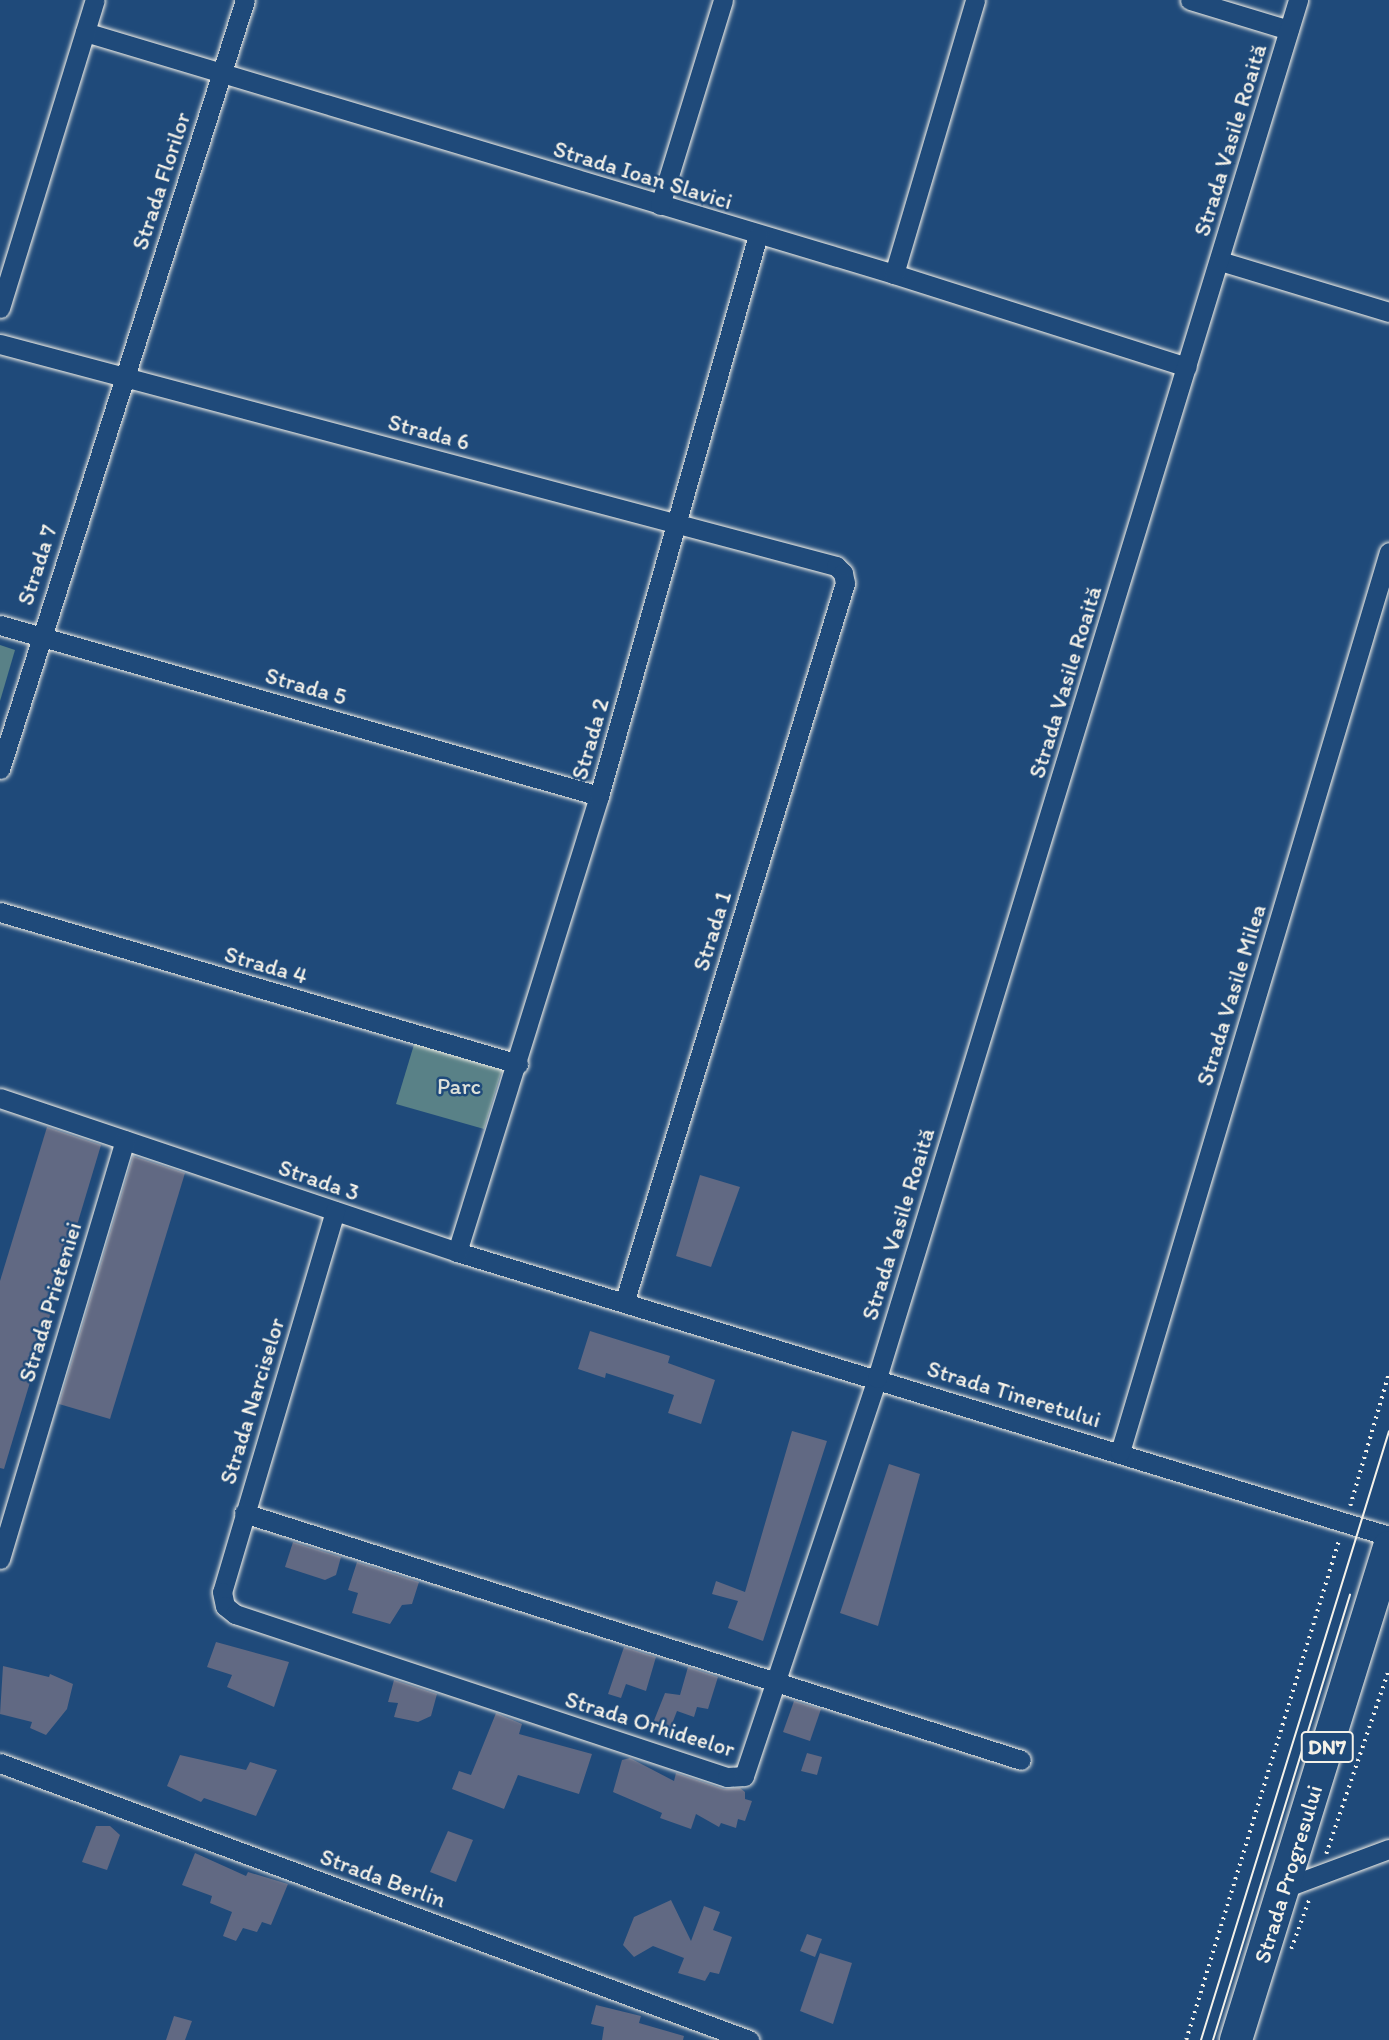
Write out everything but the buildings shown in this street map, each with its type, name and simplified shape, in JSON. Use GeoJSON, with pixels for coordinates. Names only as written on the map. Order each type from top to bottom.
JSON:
{"type":"FeatureCollection","features":[{"type":"Feature","properties":{"kind":"main road","name":"Strada Progresului"},"geometry":{"type":"LineString","coordinates":[[1236,2040],[1389,1546]]}},
{"type":"Feature","properties":{"kind":"street"},"geometry":{"type":"LineString","coordinates":[[0,308],[95,0]]}},
{"type":"Feature","properties":{"kind":"street","name":"Strada Florilor"},"geometry":{"type":"LineString","coordinates":[[124,377],[245,0]]}},
{"type":"Feature","properties":{"kind":"street"},"geometry":{"type":"LineString","coordinates":[[660,205],[723,0]]}},
{"type":"Feature","properties":{"kind":"street"},"geometry":{"type":"LineString","coordinates":[[894,274],[975,0]]}},
{"type":"Feature","properties":{"kind":"street"},"geometry":{"type":"LineString","coordinates":[[1189,0],[1289,30]]}},
{"type":"Feature","properties":{"kind":"street","name":"Strada Vasile Roaită"},"geometry":{"type":"LineString","coordinates":[[877,1377],[1298,0]]}},
{"type":"Feature","properties":{"kind":"street","name":"Strada Ioan Slavici"},"geometry":{"type":"LineString","coordinates":[[85,32],[894,274],[1187,367]]}},
{"type":"Feature","properties":{"kind":"street","name":"Strada 2"},"geometry":{"type":"LineString","coordinates":[[457,1252],[518,1065],[599,796],[758,235]]}},
{"type":"Feature","properties":{"kind":"street"},"geometry":{"type":"LineString","coordinates":[[1220,261],[1389,312]]}},
{"type":"Feature","properties":{"kind":"street","name":"Strada 6"},"geometry":{"type":"LineString","coordinates":[[0,344],[836,566],[843,573]]}},
{"type":"Feature","properties":{"kind":"street","name":"Strada 7"},"geometry":{"type":"LineString","coordinates":[[0,769],[39,635],[124,377]]}},
{"type":"Feature","properties":{"kind":"street","name":"Strada Vasile Milea"},"geometry":{"type":"LineString","coordinates":[[1120,1452],[1389,552]]}},
{"type":"Feature","properties":{"kind":"street","name":"Strada 1"},"geometry":{"type":"LineString","coordinates":[[624,1303],[845,583],[843,573]]}},
{"type":"Feature","properties":{"kind":"street","name":"Strada 5"},"geometry":{"type":"LineString","coordinates":[[0,625],[599,796]]}},
{"type":"Feature","properties":{"kind":"street","name":"Strada 4"},"geometry":{"type":"LineString","coordinates":[[0,912],[518,1065]]}},
{"type":"Feature","properties":{"kind":"street","name":"Strada 3"},"geometry":{"type":"LineString","coordinates":[[0,1098],[457,1252],[624,1303]]}},
{"type":"Feature","properties":{"kind":"street","name":"Strada Prieteniei"},"geometry":{"type":"LineString","coordinates":[[0,1559],[125,1140]]}},
{"type":"Feature","properties":{"kind":"street","name":"Strada Narciselor"},"geometry":{"type":"LineString","coordinates":[[225,1606],[222,1592],[244,1513],[335,1211]]}},
{"type":"Feature","properties":{"kind":"street","name":"Strada Tineretului"},"geometry":{"type":"LineString","coordinates":[[624,1303],[877,1377],[1389,1536]]}},
{"type":"Feature","properties":{"kind":"street","name":"Strada Orhideelor"},"geometry":{"type":"LineString","coordinates":[[225,1606],[235,1614],[727,1777],[744,1776],[750,1767],[877,1377]]}},
{"type":"Feature","properties":{"kind":"street"},"geometry":{"type":"LineString","coordinates":[[244,1513],[777,1679],[1021,1760]]}},
{"type":"Feature","properties":{"kind":"street","name":"Strada Berlin"},"geometry":{"type":"LineString","coordinates":[[0,1763],[749,2040]]}},
{"type":"Feature","properties":{"kind":"street"},"geometry":{"type":"LineString","coordinates":[[1284,1888],[1389,1849]]}},
{"type":"Feature","properties":{"kind":"path"},"geometry":{"type":"LineString","coordinates":[[1186,2040],[1389,1373]]}},
{"type":"Feature","properties":{"kind":"green space"},"geometry":{"type":"Polygon","coordinates":[[[0,645],[15,650],[0,701],[0,645]]]}},
{"type":"Feature","properties":{"kind":"green space","name":"Parc"},"geometry":{"type":"Polygon","coordinates":[[[416,1038],[504,1063],[484,1129],[396,1104],[416,1038]]]}},
{"type":"Feature","properties":{"kind":"tram line"},"geometry":{"type":"LineString","coordinates":[[1201,2040],[1389,1431]]}},
{"type":"Feature","properties":{"kind":"tram line"},"geometry":{"type":"LineString","coordinates":[[1213,2040],[1350,1595]]}}]}
